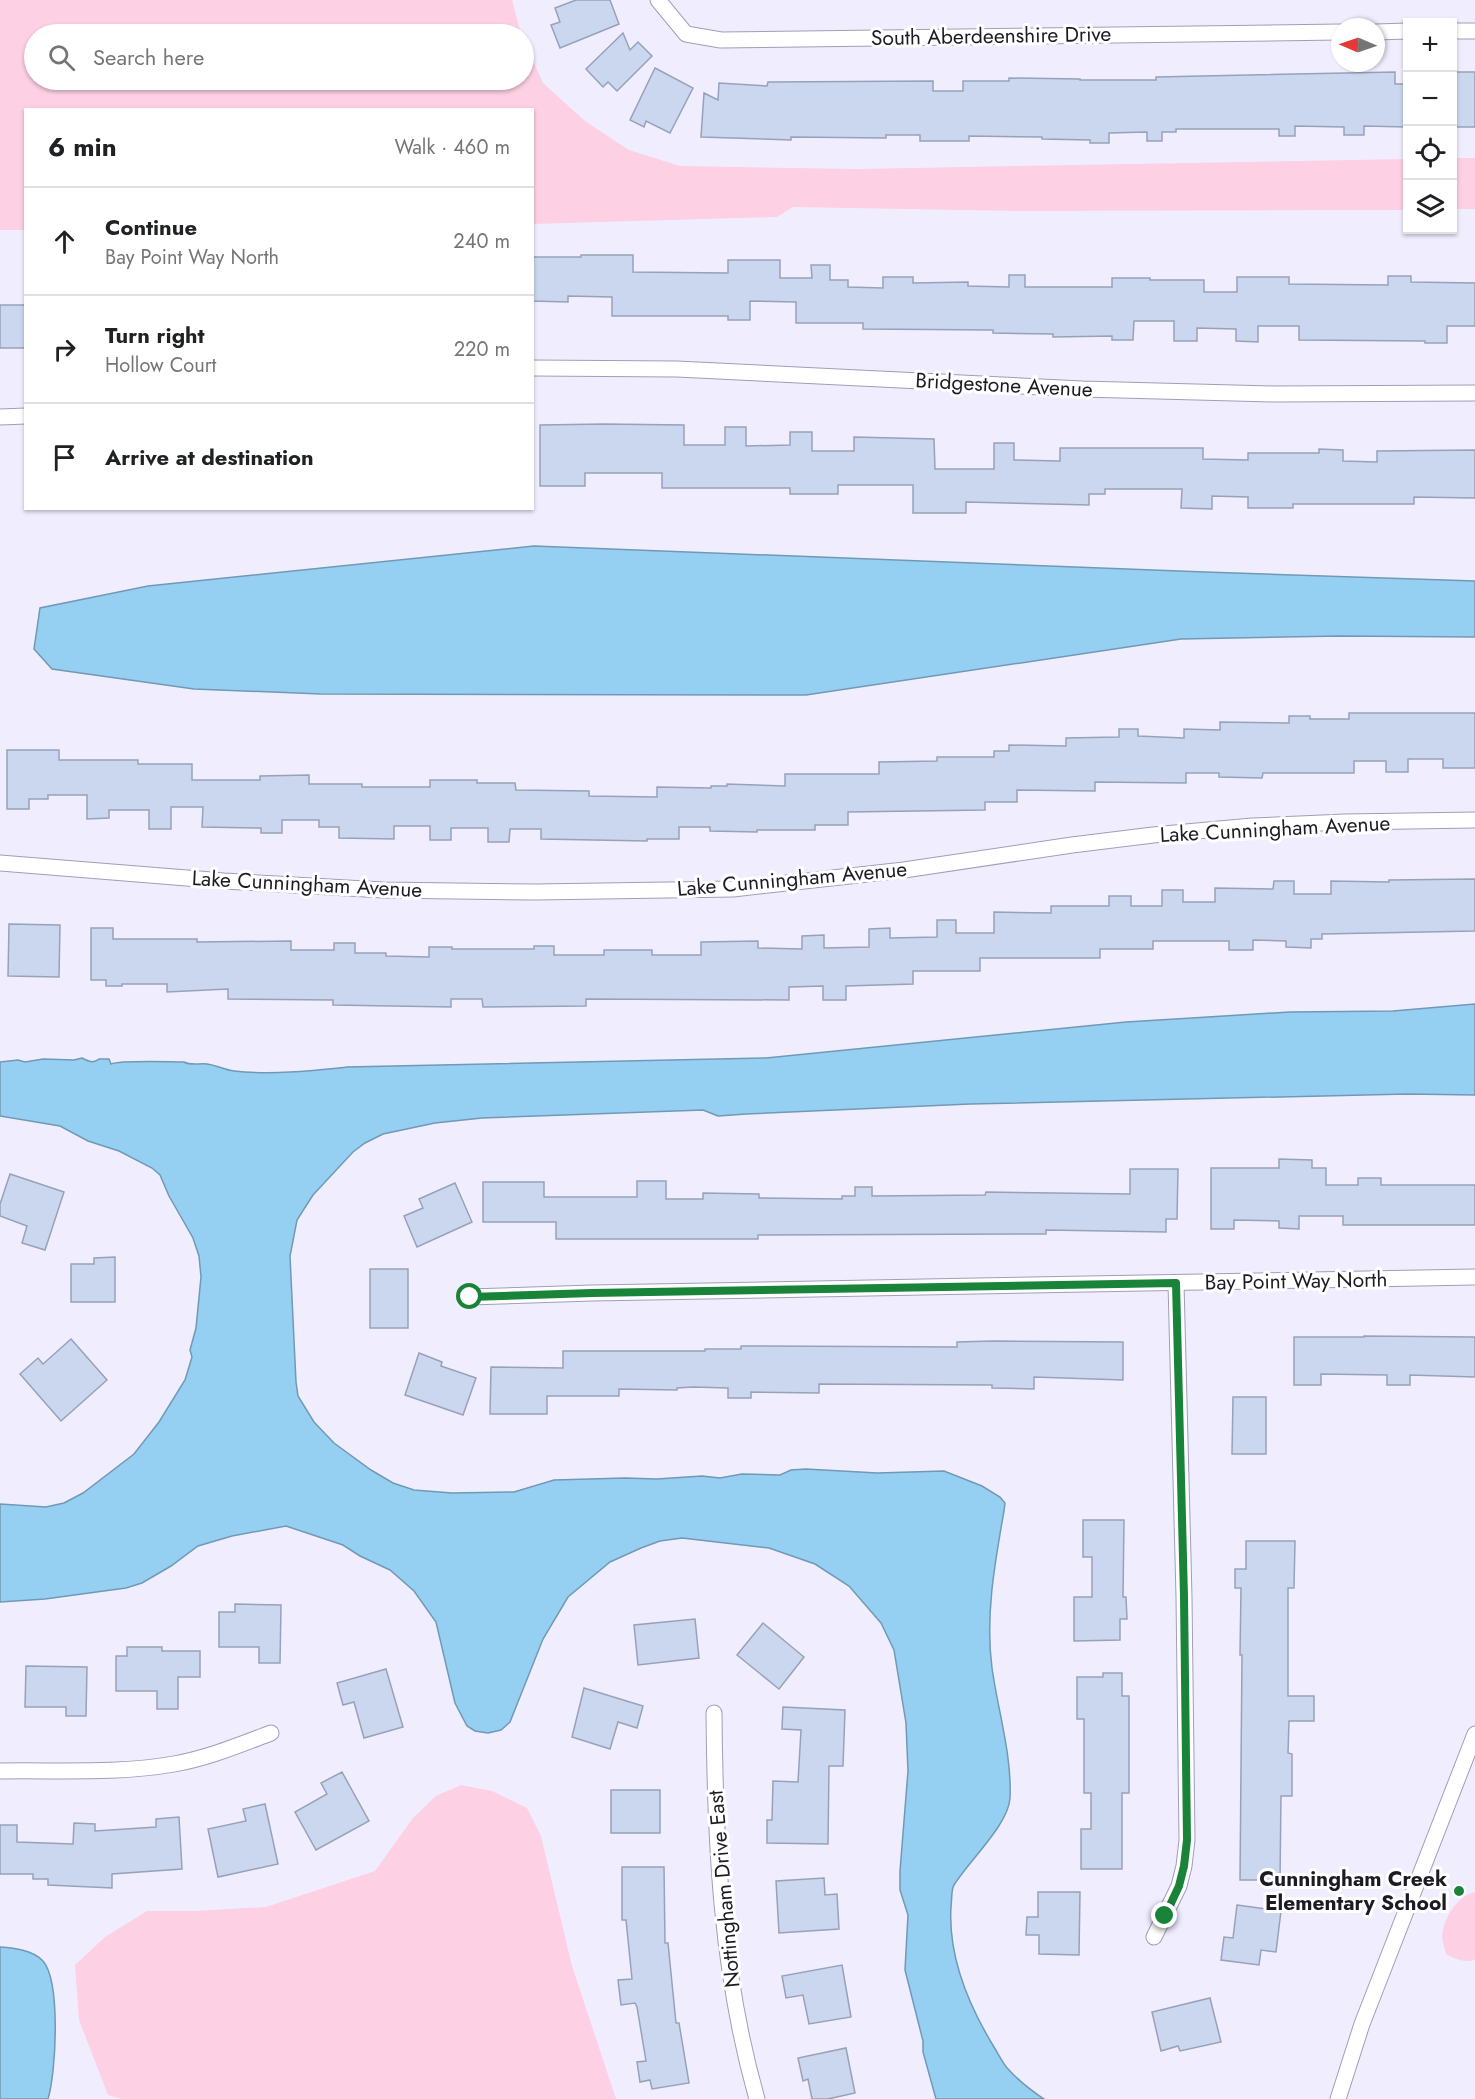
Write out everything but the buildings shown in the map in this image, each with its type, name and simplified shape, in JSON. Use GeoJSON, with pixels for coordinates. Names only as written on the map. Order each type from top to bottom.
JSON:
{"type":"FeatureCollection","features":[{"type":"Feature","properties":{"kind":"street","name":"South Aberdeenshire Drive"},"geometry":{"type":"LineString","coordinates":[[658,0],[686,34],[721,40],[1331,32]]}},
{"type":"Feature","properties":{"kind":"street"},"geometry":{"type":"LineString","coordinates":[[1385,32],[1403,31]]}},
{"type":"Feature","properties":{"kind":"street"},"geometry":{"type":"LineString","coordinates":[[1457,31],[1475,31]]}},
{"type":"Feature","properties":{"kind":"street","name":"Bridgestone Avenue"},"geometry":{"type":"LineString","coordinates":[[534,368],[677,369],[1127,390],[1275,394],[1475,393]]}},
{"type":"Feature","properties":{"kind":"street"},"geometry":{"type":"LineString","coordinates":[[0,417],[24,416]]}},
{"type":"Feature","properties":{"kind":"street","name":"Lake Cunningham Avenue"},"geometry":{"type":"LineString","coordinates":[[0,863],[224,881],[383,890],[536,892],[733,889],[904,870],[1164,834],[1252,826],[1475,820]]}},
{"type":"Feature","properties":{"kind":"street","name":"Bay Point Way North"},"geometry":{"type":"LineString","coordinates":[[470,1297],[1475,1277]]}},
{"type":"Feature","properties":{"kind":"street"},"geometry":{"type":"LineString","coordinates":[[1154,1937],[1179,1886],[1187,1840],[1176,1283]]}},
{"type":"Feature","properties":{"kind":"street","name":"Nottingham Drive East"},"geometry":{"type":"LineString","coordinates":[[714,1713],[718,1868],[724,1930],[735,2006],[757,2099]]}},
{"type":"Feature","properties":{"kind":"street"},"geometry":{"type":"LineString","coordinates":[[0,1771],[139,1768],[176,1764],[211,1755],[271,1733]]}},
{"type":"Feature","properties":{"kind":"street"},"geometry":{"type":"LineString","coordinates":[[1338,2099],[1362,2024],[1475,1734]]}},
{"type":"Feature","properties":{"kind":"shaded area"},"geometry":{"type":"Polygon","coordinates":[[[0,0],[512,0],[518,24],[24,24],[24,90],[534,90],[534,63],[543,83],[585,121],[629,150],[680,166],[857,169],[1403,159],[1403,210],[1021,211],[793,207],[777,217],[534,224],[534,108],[24,108],[24,230],[0,230],[0,0]]]}},
{"type":"Feature","properties":{"kind":"shaded area"},"geometry":{"type":"Polygon","coordinates":[[[1457,158],[1475,158],[1475,209],[1457,209],[1457,158]]]}},
{"type":"Feature","properties":{"kind":"shaded area"},"geometry":{"type":"Polygon","coordinates":[[[461,1785],[492,1791],[527,1808],[541,1836],[572,1966],[616,2099],[123,2099],[108,2095],[79,2020],[75,1965],[105,1937],[147,1911],[266,1907],[375,1871],[413,1818],[436,1796],[461,1785]]]}},
{"type":"Feature","properties":{"kind":"shaded area"},"geometry":{"type":"Polygon","coordinates":[[[1475,1892],[1475,1960],[1464,1961],[1446,1954],[1442,1936],[1443,1929],[1457,1903],[1468,1894],[1475,1892]]]}},
{"type":"Feature","properties":{"kind":"water"},"geometry":{"type":"Polygon","coordinates":[[[534,546],[1475,581],[1475,637],[1340,636],[1181,639],[806,695],[321,694],[194,689],[52,669],[34,649],[40,608],[148,586],[534,546]]]}},
{"type":"Feature","properties":{"kind":"water"},"geometry":{"type":"Polygon","coordinates":[[[1475,1004],[1475,1095],[1407,1094],[970,1104],[718,1116],[703,1110],[482,1118],[435,1123],[383,1134],[365,1143],[353,1152],[313,1195],[297,1220],[290,1256],[298,1396],[314,1422],[334,1443],[393,1483],[414,1490],[452,1493],[514,1492],[554,1480],[702,1476],[720,1478],[742,1474],[780,1475],[791,1470],[806,1469],[877,1473],[944,1471],[982,1486],[1000,1497],[1005,1503],[992,1589],[990,1648],[1007,1749],[1010,1798],[1008,1808],[996,1831],[954,1885],[951,1925],[962,1980],[976,2015],[1007,2068],[1044,2099],[936,2099],[905,1970],[908,1915],[900,1890],[900,1871],[908,1771],[906,1723],[894,1650],[881,1623],[849,1586],[815,1564],[769,1548],[682,1538],[660,1541],[610,1562],[568,1597],[543,1639],[510,1722],[501,1730],[488,1733],[475,1731],[467,1726],[455,1703],[436,1622],[414,1591],[390,1570],[343,1545],[286,1526],[232,1536],[198,1546],[171,1566],[142,1583],[126,1588],[45,1599],[0,1602],[0,1504],[46,1507],[64,1503],[83,1493],[134,1454],[159,1422],[185,1380],[192,1357],[190,1350],[196,1328],[201,1277],[199,1256],[193,1238],[160,1175],[152,1168],[119,1151],[88,1141],[60,1126],[0,1116],[0,1062],[82,1058],[93,1062],[99,1059],[109,1059],[111,1064],[184,1062],[234,1071],[262,1073],[347,1067],[766,1058],[1126,1022],[1290,1012],[1393,1011],[1475,1004]]]}},
{"type":"Feature","properties":{"kind":"water"},"geometry":{"type":"Polygon","coordinates":[[[0,1947],[34,1954],[43,1961],[49,1972],[55,2007],[55,2049],[48,2099],[0,2099],[0,1947]]]}},
{"type":"Feature","properties":{"kind":"place","name":"Cunningham Creek Elementary School"},"geometry":{"type":"Point","coordinates":[1459,1891]}},
{"type":"Feature","properties":{"kind":"route"},"geometry":{"type":"LineString","coordinates":[[470,1297],[1176,1283],[1181,1428],[1187,1840],[1179,1886],[1165,1916]]}}]}
